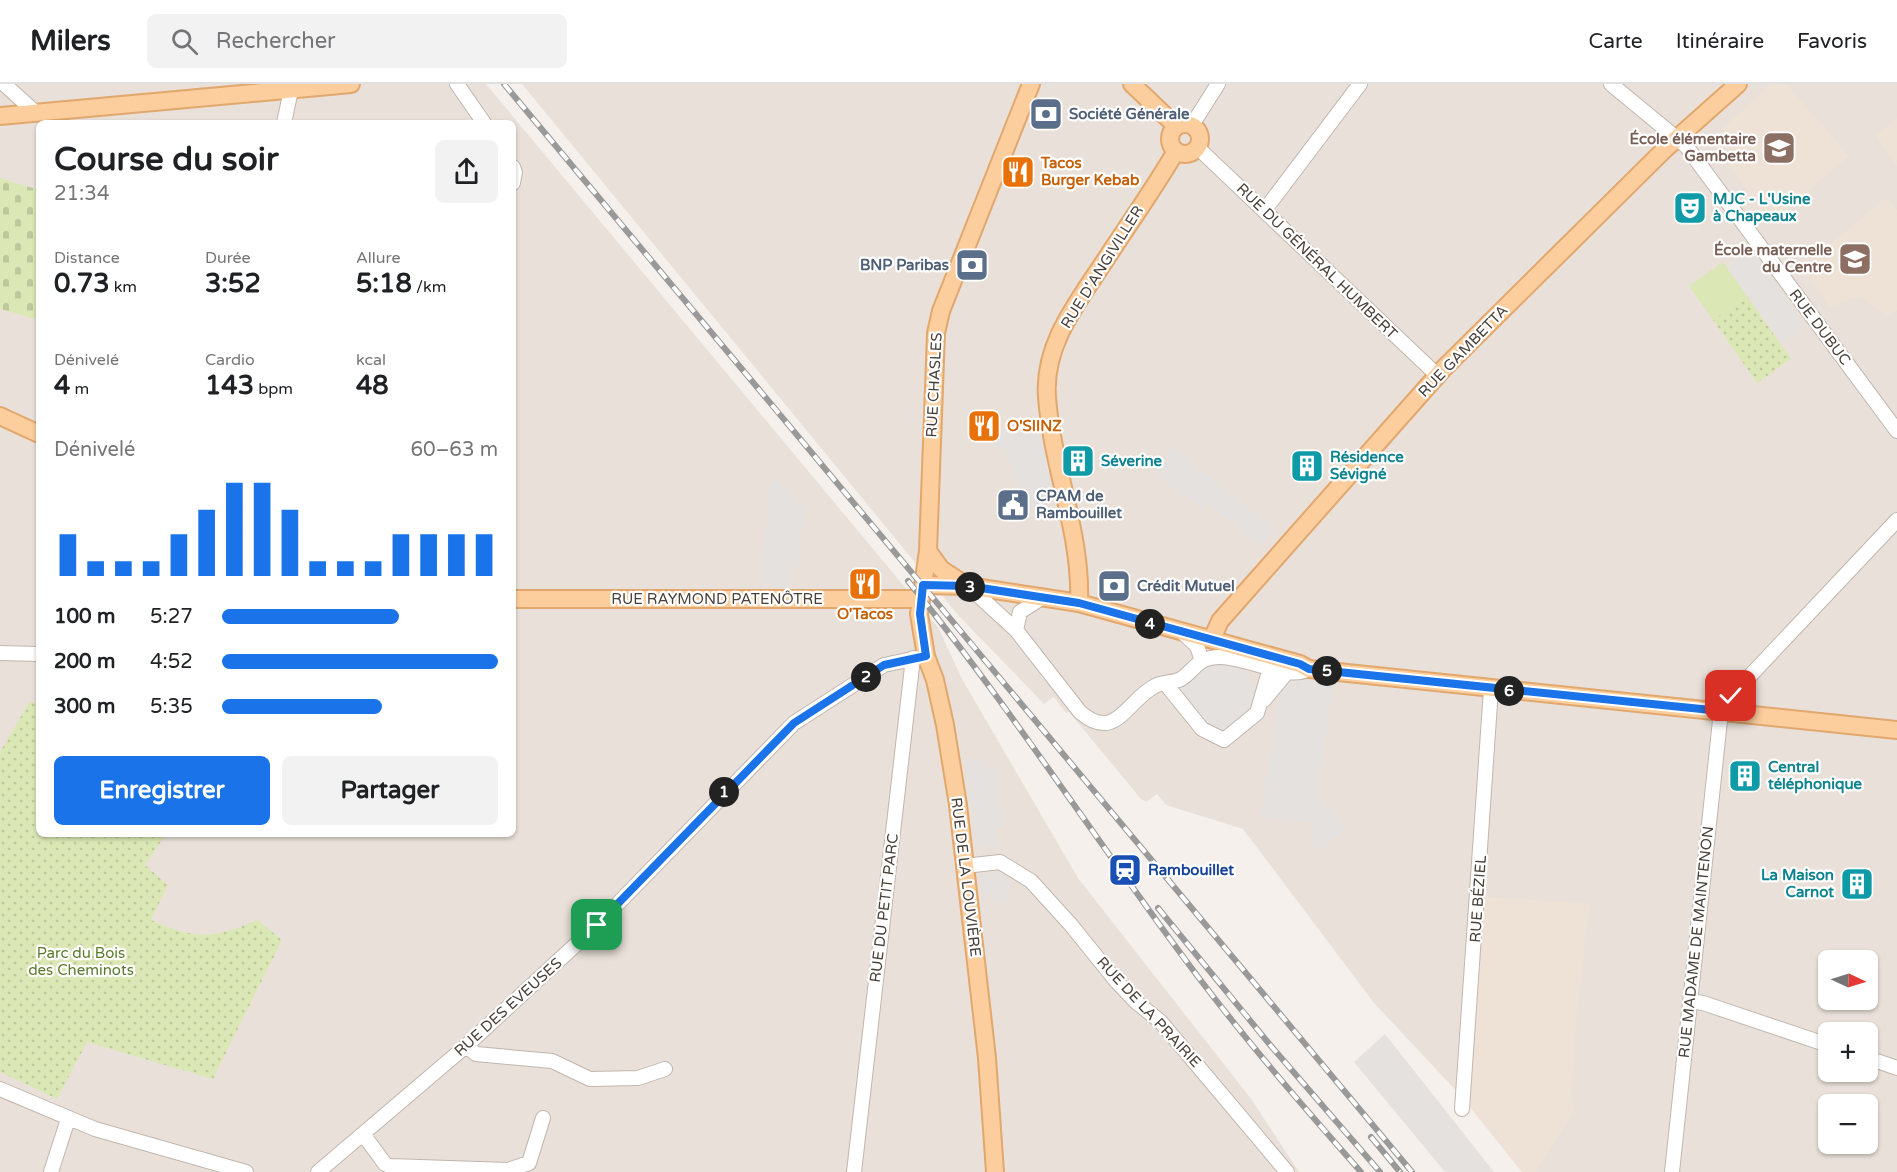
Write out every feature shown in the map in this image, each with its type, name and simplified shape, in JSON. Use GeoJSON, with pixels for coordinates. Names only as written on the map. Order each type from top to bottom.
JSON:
{"type":"FeatureCollection","features":[{"type":"Feature","properties":{"kind":"main road"},"geometry":{"type":"LineString","coordinates":[[1023,103],[1026,84]]}},
{"type":"Feature","properties":{"kind":"main road"},"geometry":{"type":"LineString","coordinates":[[1023,103],[1031,84]]}},
{"type":"Feature","properties":{"kind":"main road"},"geometry":{"type":"LineString","coordinates":[[1132,84],[1200,137],[1197,147],[1190,153],[1176,151],[1169,139],[1184,125]]}},
{"type":"Feature","properties":{"kind":"main road","name":"RUE GAMBETTA"},"geometry":{"type":"LineString","coordinates":[[1219,646],[1220,621],[1437,375],[1676,139],[1738,84]]}},
{"type":"Feature","properties":{"kind":"main road"},"geometry":{"type":"LineString","coordinates":[[0,116],[342,85]]}},
{"type":"Feature","properties":{"kind":"main road","name":"RUE CHASLES"},"geometry":{"type":"LineString","coordinates":[[922,592],[928,551],[936,333],[941,311],[1023,103]]}},
{"type":"Feature","properties":{"kind":"main road","name":"RUE D'ANGIVILLER"},"geometry":{"type":"LineString","coordinates":[[1079,603],[1080,582],[1076,549],[1050,421],[1048,373],[1053,352],[1071,312],[1176,151]]}},
{"type":"Feature","properties":{"kind":"main road"},"geometry":{"type":"LineString","coordinates":[[0,416],[36,433]]}},
{"type":"Feature","properties":{"kind":"main road"},"geometry":{"type":"LineString","coordinates":[[928,551],[941,569],[968,586]]}},
{"type":"Feature","properties":{"kind":"main road","name":"RUE RAYMOND PATENÔTRE"},"geometry":{"type":"LineString","coordinates":[[516,599],[922,592],[968,586],[1079,603],[1183,633],[1271,662],[1300,664],[1309,669],[1897,730]]}},
{"type":"Feature","properties":{"kind":"main road","name":"RUE DE LA LOUVIÈRE"},"geometry":{"type":"LineString","coordinates":[[922,592],[918,661],[945,725],[965,866],[987,1059],[995,1172]]}},
{"type":"Feature","properties":{"kind":"street"},"geometry":{"type":"LineString","coordinates":[[4,84],[35,112]]}},
{"type":"Feature","properties":{"kind":"street"},"geometry":{"type":"LineString","coordinates":[[457,84],[482,120]]}},
{"type":"Feature","properties":{"kind":"street"},"geometry":{"type":"LineString","coordinates":[[1184,125],[1218,84]]}},
{"type":"Feature","properties":{"kind":"street"},"geometry":{"type":"LineString","coordinates":[[1264,211],[1360,84]]}},
{"type":"Feature","properties":{"kind":"street","name":"RUE DUBUC"},"geometry":{"type":"LineString","coordinates":[[1611,84],[1686,146],[1897,431]]}},
{"type":"Feature","properties":{"kind":"street"},"geometry":{"type":"LineString","coordinates":[[285,120],[291,90]]}},
{"type":"Feature","properties":{"kind":"street","name":"RUE DU GÉNÉRAL HUMBERT"},"geometry":{"type":"LineString","coordinates":[[1197,147],[1437,375]]}},
{"type":"Feature","properties":{"kind":"street"},"geometry":{"type":"LineString","coordinates":[[1721,711],[1731,696],[1897,520]]}},
{"type":"Feature","properties":{"kind":"street"},"geometry":{"type":"LineString","coordinates":[[968,586],[1016,630],[1080,712],[1091,721],[1111,723],[1154,686],[1181,679],[1219,646],[1248,663],[1271,662],[1288,671],[1304,672],[1309,669]]}},
{"type":"Feature","properties":{"kind":"street"},"geometry":{"type":"LineString","coordinates":[[1016,630],[1020,612],[1043,597]]}},
{"type":"Feature","properties":{"kind":"street"},"geometry":{"type":"LineString","coordinates":[[1183,633],[1197,646],[1202,661]]}},
{"type":"Feature","properties":{"kind":"street"},"geometry":{"type":"LineString","coordinates":[[0,653],[36,654]]}},
{"type":"Feature","properties":{"kind":"street"},"geometry":{"type":"LineString","coordinates":[[911,673],[918,661]]}},
{"type":"Feature","properties":{"kind":"street","name":"RUE DU PETIT PARC"},"geometry":{"type":"LineString","coordinates":[[854,1172],[911,673],[918,661]]}},
{"type":"Feature","properties":{"kind":"street","name":"RUE DES EVEUSES"},"geometry":{"type":"LineString","coordinates":[[318,1172],[466,1046],[597,925],[729,787],[794,723],[884,665],[918,661]]}},
{"type":"Feature","properties":{"kind":"street"},"geometry":{"type":"LineString","coordinates":[[1165,683],[1202,729],[1224,740],[1251,720],[1262,698],[1271,662]]}},
{"type":"Feature","properties":{"kind":"street"},"geometry":{"type":"LineString","coordinates":[[1248,663],[1262,698]]}},
{"type":"Feature","properties":{"kind":"street"},"geometry":{"type":"LineString","coordinates":[[1262,698],[1288,671]]}},
{"type":"Feature","properties":{"kind":"street","name":"RUE BÉZIEL"},"geometry":{"type":"LineString","coordinates":[[1462,1109],[1491,689]]}},
{"type":"Feature","properties":{"kind":"street","name":"RUE MADAME DE MAINTENON"},"geometry":{"type":"LineString","coordinates":[[1672,1172],[1721,711]]}},
{"type":"Feature","properties":{"kind":"street","name":"RUE DE LA PRAIRIE"},"geometry":{"type":"LineString","coordinates":[[965,866],[1000,862],[1040,889],[1117,982],[1136,1002],[1160,1020],[1287,1172]]}},
{"type":"Feature","properties":{"kind":"street"},"geometry":{"type":"LineString","coordinates":[[1690,1001],[1703,1003],[1818,1042]]}},
{"type":"Feature","properties":{"kind":"street"},"geometry":{"type":"LineString","coordinates":[[466,1046],[476,1054],[552,1061],[590,1079],[615,1081],[638,1078],[665,1069]]}},
{"type":"Feature","properties":{"kind":"street"},"geometry":{"type":"LineString","coordinates":[[1878,1061],[1897,1068]]}},
{"type":"Feature","properties":{"kind":"street"},"geometry":{"type":"LineString","coordinates":[[0,1089],[68,1119],[246,1172]]}},
{"type":"Feature","properties":{"kind":"street"},"geometry":{"type":"LineString","coordinates":[[363,1134],[385,1164],[390,1166],[508,1170],[529,1163],[543,1118]]}},
{"type":"Feature","properties":{"kind":"street"},"geometry":{"type":"LineString","coordinates":[[51,1172],[68,1119]]}},
{"type":"Feature","properties":{"kind":"shaded area"},"geometry":{"type":"Polygon","coordinates":[[[0,84],[486,84],[516,120],[36,120],[36,837],[516,837],[516,120],[938,627],[962,679],[1078,878],[1252,1100],[1299,1172],[0,1172],[0,84]]]}},
{"type":"Feature","properties":{"kind":"shaded area"},"geometry":{"type":"Polygon","coordinates":[[[522,84],[1897,84],[1897,1172],[1522,1172],[1463,1098],[1374,1003],[1243,829],[1166,805],[1157,794],[1146,802],[1141,799],[1054,697],[1044,704],[959,616],[522,84]]]}},
{"type":"Feature","properties":{"kind":"shaded area","name":"École élémentaire Gambetta"},"geometry":{"type":"Polygon","coordinates":[[[1770,84],[1786,84],[1849,156],[1770,223],[1711,140],[1770,84]]]}},
{"type":"Feature","properties":{"kind":"shaded area"},"geometry":{"type":"Polygon","coordinates":[[[1897,119],[1897,166],[1876,135],[1897,119]]]}},
{"type":"Feature","properties":{"kind":"shaded area","name":"École maternelle du Centre"},"geometry":{"type":"Polygon","coordinates":[[[1886,198],[1897,210],[1897,310],[1887,316],[1859,296],[1830,307],[1803,270],[1814,257],[1886,198]]]}},
{"type":"Feature","properties":{"kind":"shaded area"},"geometry":{"type":"Polygon","coordinates":[[[1750,250],[1805,324],[1782,341],[1727,268],[1750,250]]]}},
{"type":"Feature","properties":{"kind":"shaded area"},"geometry":{"type":"Polygon","coordinates":[[[1011,418],[1042,438],[1051,484],[1040,507],[1025,511],[1008,453],[995,445],[1011,418]]]}},
{"type":"Feature","properties":{"kind":"shaded area"},"geometry":{"type":"Polygon","coordinates":[[[1171,447],[1275,529],[1261,544],[1207,504],[1203,509],[1154,473],[1171,447]]]}},
{"type":"Feature","properties":{"kind":"shaded area"},"geometry":{"type":"Polygon","coordinates":[[[777,480],[804,508],[799,566],[791,566],[789,587],[759,586],[770,485],[777,480]]]}},
{"type":"Feature","properties":{"kind":"shaded area"},"geometry":{"type":"Polygon","coordinates":[[[1220,663],[1236,665],[1244,671],[1253,691],[1250,707],[1220,733],[1214,726],[1205,722],[1180,692],[1181,687],[1207,666],[1220,663]]]}},
{"type":"Feature","properties":{"kind":"shaded area"},"geometry":{"type":"Polygon","coordinates":[[[1302,679],[1333,683],[1317,794],[1344,828],[1319,852],[1310,843],[1313,823],[1260,816],[1282,686],[1302,679]]]}},
{"type":"Feature","properties":{"kind":"shaded area"},"geometry":{"type":"Polygon","coordinates":[[[979,759],[997,774],[1003,827],[995,828],[997,846],[977,847],[973,817],[978,816],[977,810],[972,810],[965,761],[979,759]]]}},
{"type":"Feature","properties":{"kind":"shaded area"},"geometry":{"type":"Polygon","coordinates":[[[1007,872],[1011,901],[995,903],[993,892],[982,893],[980,875],[1007,872]]]}},
{"type":"Feature","properties":{"kind":"shaded area"},"geometry":{"type":"Polygon","coordinates":[[[1478,896],[1589,904],[1576,1022],[1571,1096],[1573,1112],[1536,1172],[1522,1172],[1463,1098],[1478,896]]]}},
{"type":"Feature","properties":{"kind":"shaded area"},"geometry":{"type":"Polygon","coordinates":[[[1385,1034],[1494,1172],[1445,1172],[1354,1062],[1385,1034]]]}},
{"type":"Feature","properties":{"kind":"green space"},"geometry":{"type":"Polygon","coordinates":[[[0,178],[36,189],[36,319],[0,309],[0,178]]]}},
{"type":"Feature","properties":{"kind":"green space"},"geometry":{"type":"Polygon","coordinates":[[[1723,262],[1747,296],[1713,320],[1689,286],[1723,262]]]}},
{"type":"Feature","properties":{"kind":"green space"},"geometry":{"type":"Polygon","coordinates":[[[1747,296],[1791,359],[1757,383],[1713,320],[1747,296]]]}},
{"type":"Feature","properties":{"kind":"green space","name":"Parc du Bois des Cheminots"},"geometry":{"type":"Polygon","coordinates":[[[30,701],[36,704],[36,837],[164,837],[145,865],[168,885],[151,920],[180,931],[204,935],[228,931],[257,920],[282,940],[213,1079],[87,1042],[57,1099],[0,1072],[0,752],[30,701]]]}},
{"type":"Feature","properties":{"kind":"railway"},"geometry":{"type":"LineString","coordinates":[[504,84],[1412,1172]]}},
{"type":"Feature","properties":{"kind":"railway"},"geometry":{"type":"LineString","coordinates":[[908,581],[980,674],[1208,989],[1272,1069],[1361,1172]]}},
{"type":"Feature","properties":{"kind":"railway"},"geometry":{"type":"LineString","coordinates":[[1158,908],[1271,1046],[1380,1172]]}},
{"type":"Feature","properties":{"kind":"railway"},"geometry":{"type":"LineString","coordinates":[[1371,1137],[1400,1172]]}},
{"type":"Feature","properties":{"kind":"place","name":"Société Générale"},"geometry":{"type":"Point","coordinates":[1046,114]}},
{"type":"Feature","properties":{"kind":"place","name":"École élémentaire Gambetta"},"geometry":{"type":"Point","coordinates":[1779,148]}},
{"type":"Feature","properties":{"kind":"place","name":"Tacos Burger Kebab"},"geometry":{"type":"Point","coordinates":[1018,172]}},
{"type":"Feature","properties":{"kind":"place","name":"MJC - L'Usine à Chapeaux"},"geometry":{"type":"Point","coordinates":[1690,208]}},
{"type":"Feature","properties":{"kind":"place","name":"École maternelle du Centre"},"geometry":{"type":"Point","coordinates":[1855,259]}},
{"type":"Feature","properties":{"kind":"place","name":"BNP Paribas"},"geometry":{"type":"Point","coordinates":[972,265]}},
{"type":"Feature","properties":{"kind":"place","name":"O'SIINZ"},"geometry":{"type":"Point","coordinates":[984,426]}},
{"type":"Feature","properties":{"kind":"place","name":"Séverine"},"geometry":{"type":"Point","coordinates":[1078,461]}},
{"type":"Feature","properties":{"kind":"place","name":"Résidence Sévigné"},"geometry":{"type":"Point","coordinates":[1307,466]}},
{"type":"Feature","properties":{"kind":"place","name":"CPAM de Rambouillet"},"geometry":{"type":"Point","coordinates":[1013,505]}},
{"type":"Feature","properties":{"kind":"place","name":"O'Tacos"},"geometry":{"type":"Point","coordinates":[865,584]}},
{"type":"Feature","properties":{"kind":"place","name":"Crédit Mutuel"},"geometry":{"type":"Point","coordinates":[1114,586]}},
{"type":"Feature","properties":{"kind":"place","name":"Central téléphonique"},"geometry":{"type":"Point","coordinates":[1745,776]}},
{"type":"Feature","properties":{"kind":"place","name":"Rambouillet"},"geometry":{"type":"Point","coordinates":[1125,870]}},
{"type":"Feature","properties":{"kind":"place","name":"La Maison Carnot"},"geometry":{"type":"Point","coordinates":[1857,884]}},
{"type":"Feature","properties":{"kind":"route"},"geometry":{"type":"LineString","coordinates":[[597,925],[729,787],[794,723],[884,665],[926,656],[920,614],[923,585],[968,586],[1079,603],[1300,664],[1309,669],[1721,711],[1731,696]]}}]}
